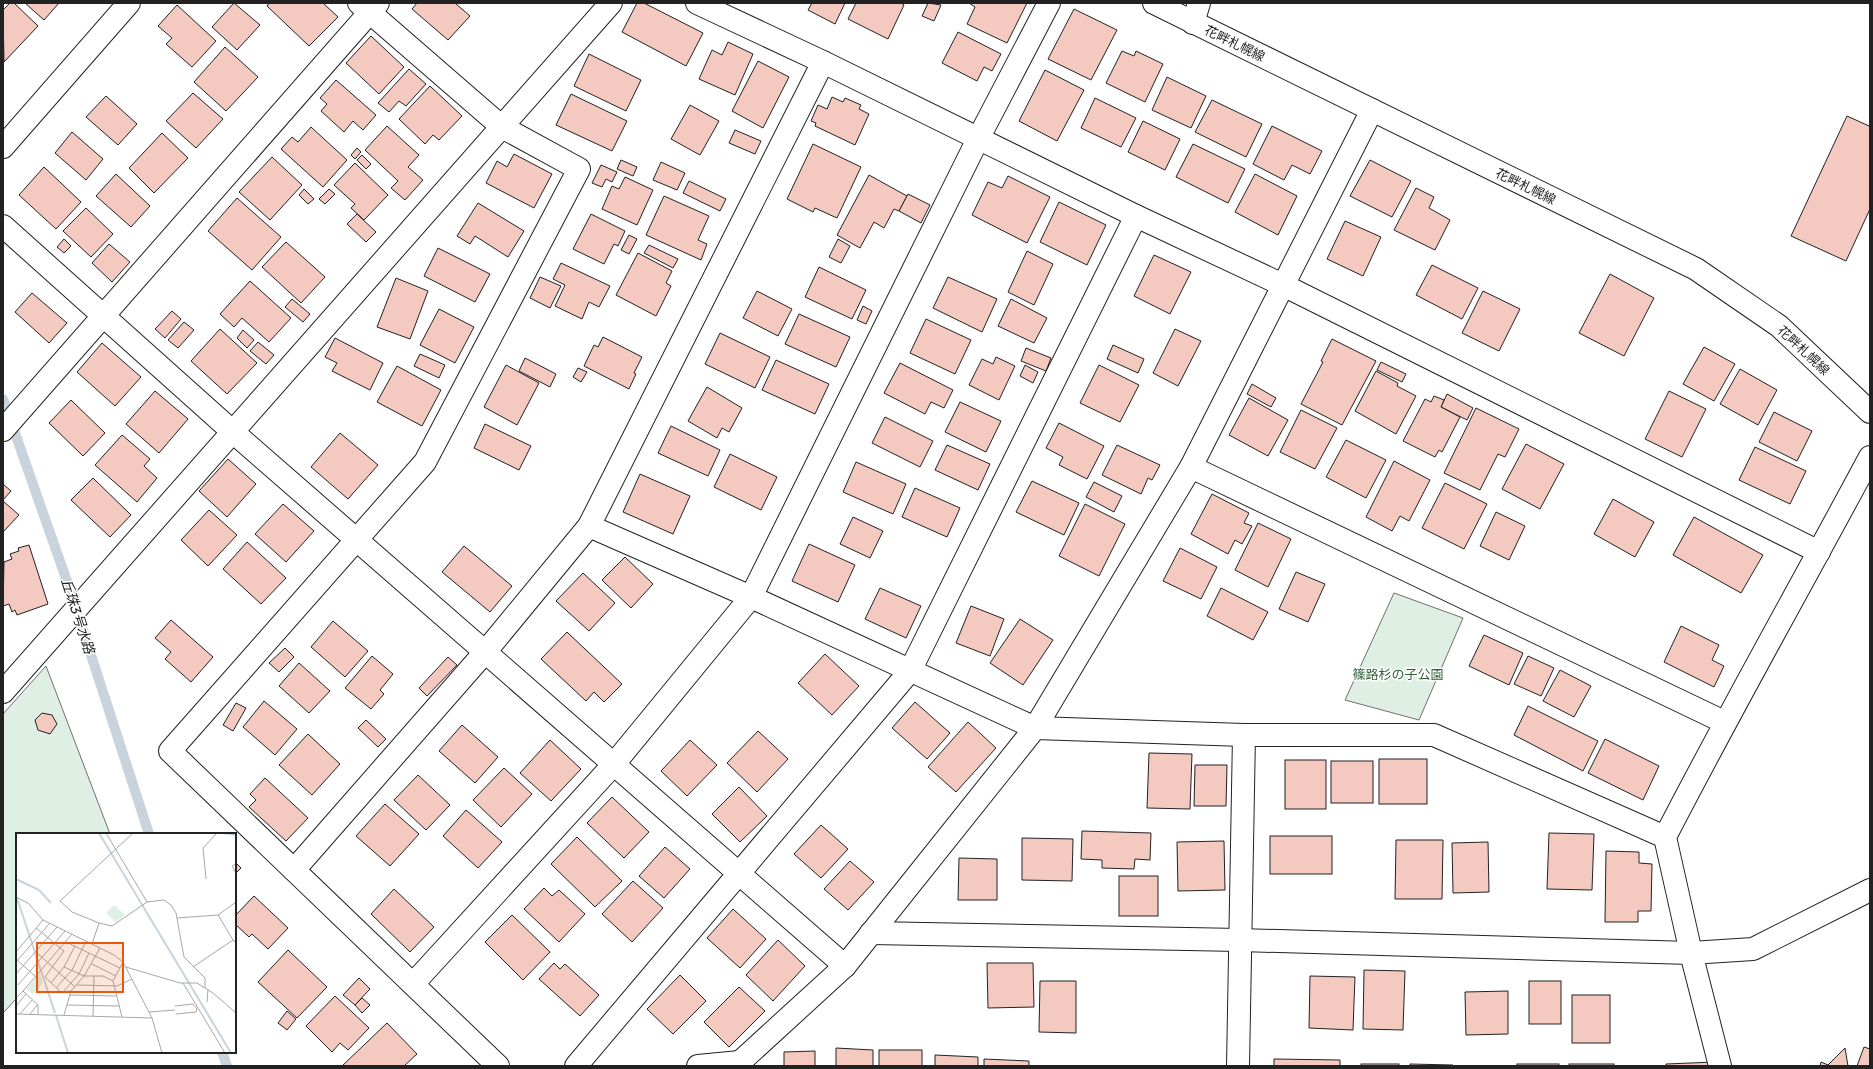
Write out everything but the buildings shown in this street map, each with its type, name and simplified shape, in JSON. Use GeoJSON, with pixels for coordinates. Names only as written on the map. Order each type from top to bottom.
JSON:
{"type":"FeatureCollection","features":[{"type":"Feature","properties":{"kind":"street"},"geometry":{"type":"LineString","coordinates":[[3,147],[129,3]]}},
{"type":"Feature","properties":{"kind":"street"},"geometry":{"type":"LineString","coordinates":[[3,692],[611,3]]}},
{"type":"Feature","properties":{"kind":"street"},"geometry":{"type":"LineString","coordinates":[[697,3],[823,62],[1136,216],[1283,285],[1819,552]]}},
{"type":"Feature","properties":{"kind":"street"},"geometry":{"type":"LineString","coordinates":[[413,984],[614,764],[751,597],[978,139],[1049,3]]}},
{"type":"Feature","properties":{"kind":"street","name":"花畔札幌線"},"geometry":{"type":"LineString","coordinates":[[1154,3],[1196,13],[1372,110],[1696,268],[1779,326],[1870,412]]}},
{"type":"Feature","properties":{"kind":"street"},"geometry":{"type":"LineString","coordinates":[[3,430],[103,316],[369,6],[502,127],[579,170],[425,462],[170,751],[498,1066]]}},
{"type":"Feature","properties":{"kind":"street"},"geometry":{"type":"LineString","coordinates":[[294,870],[486,651],[589,526],[823,62]]}},
{"type":"Feature","properties":{"kind":"street"},"geometry":{"type":"LineString","coordinates":[[698,1066],[740,1064],[844,966],[1035,728],[1191,467],[1372,110]]}},
{"type":"Feature","properties":{"kind":"street"},"geometry":{"type":"LineString","coordinates":[[576,1066],[740,874],[910,671],[1136,216]]}},
{"type":"Feature","properties":{"kind":"street"},"geometry":{"type":"LineString","coordinates":[[3,226],[233,432],[358,539],[844,966]]}},
{"type":"Feature","properties":{"kind":"street"},"geometry":{"type":"LineString","coordinates":[[1720,1066],[1691,953],[1664,837],[1724,722],[1870,457]]}},
{"type":"Feature","properties":{"kind":"street"},"geometry":{"type":"LineString","coordinates":[[1191,467],[1724,722]]}},
{"type":"Feature","properties":{"kind":"street"},"geometry":{"type":"LineString","coordinates":[[589,526],[751,597],[1035,728],[1244,735],[1434,735],[1664,837]]}},
{"type":"Feature","properties":{"kind":"street"},"geometry":{"type":"LineString","coordinates":[[1238,1066],[1244,735]]}},
{"type":"Feature","properties":{"kind":"street"},"geometry":{"type":"LineString","coordinates":[[871,933],[1240,940],[1691,953],[1753,949],[1870,890]]}},
{"type":"Feature","properties":{"kind":"green space","name":"篠路杉の子公園"},"geometry":{"type":"Polygon","coordinates":[[[1394,593],[1463,618],[1419,720],[1345,700],[1394,593]]]}},
{"type":"Feature","properties":{"kind":"green space"},"geometry":{"type":"Polygon","coordinates":[[[46,666],[110,833],[16,833],[16,999],[3,1013],[3,714],[46,666]]]}},
{"type":"Feature","properties":{"kind":"waterway","name":"丘珠3号水路"},"geometry":{"type":"LineString","coordinates":[[3,399],[68,584],[149,833]]}},
{"type":"Feature","properties":{"kind":"waterway","name":"丘珠3号水路"},"geometry":{"type":"LineString","coordinates":[[222,1053],[227,1066]]}}]}
